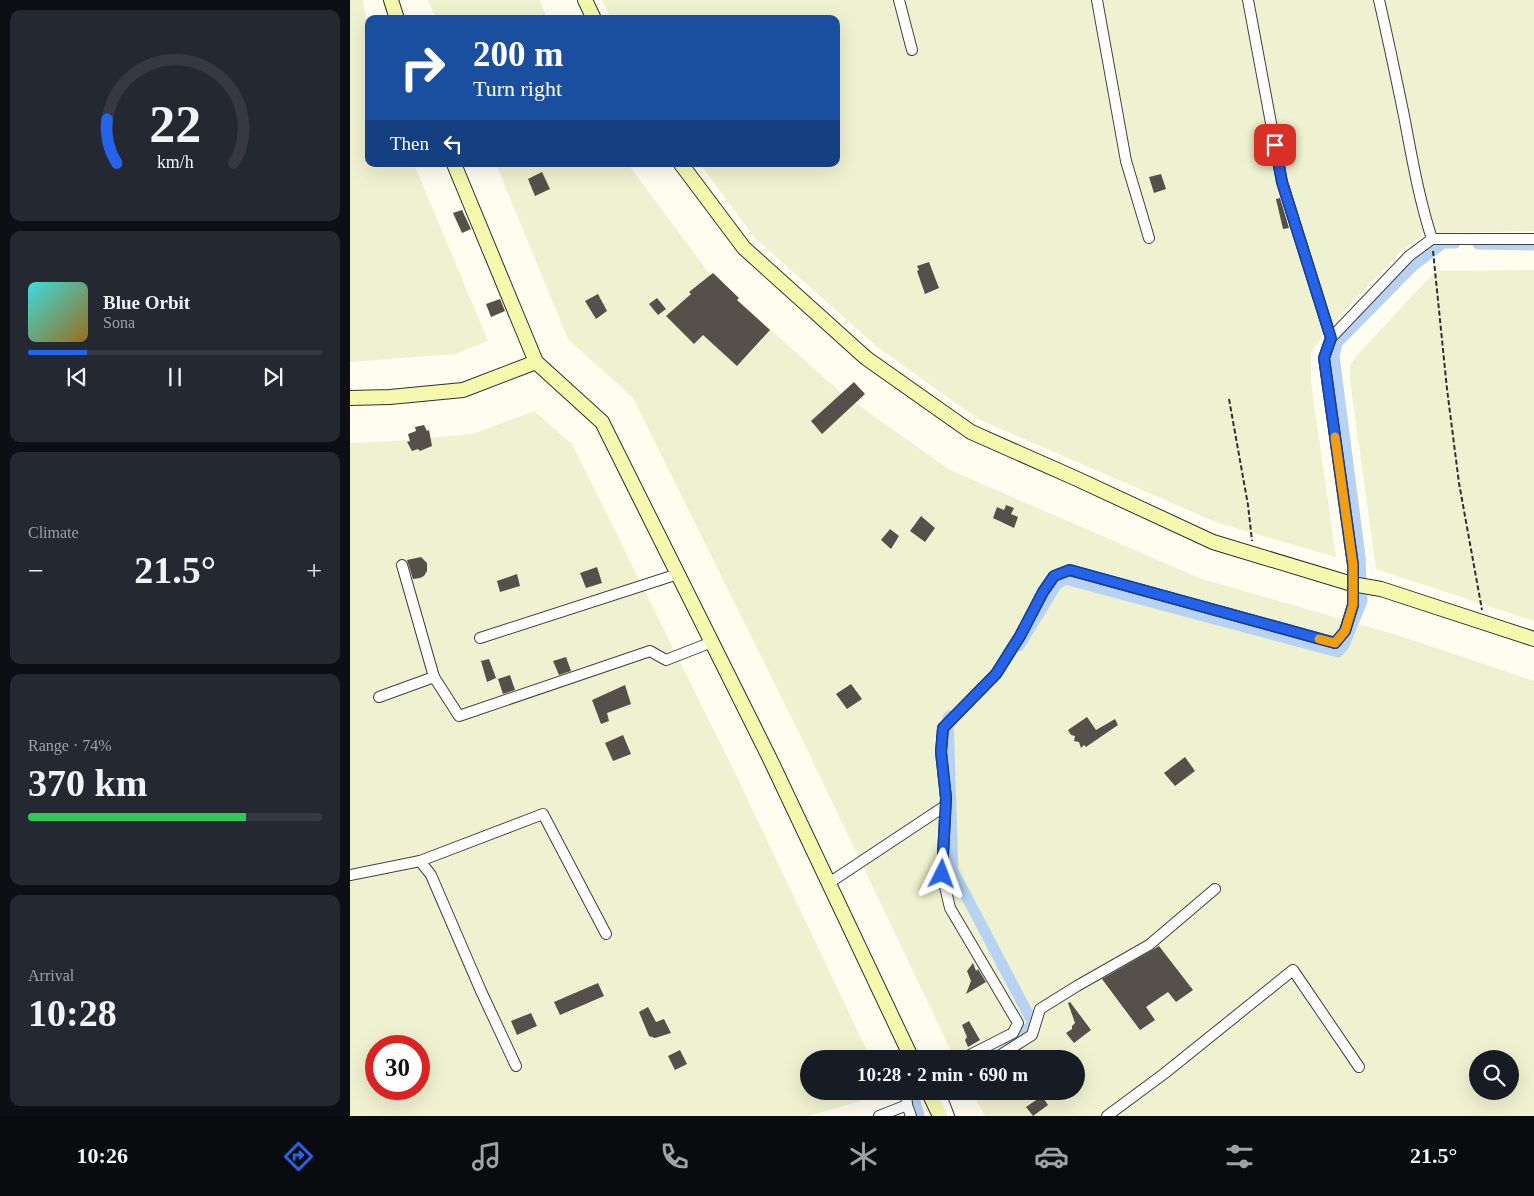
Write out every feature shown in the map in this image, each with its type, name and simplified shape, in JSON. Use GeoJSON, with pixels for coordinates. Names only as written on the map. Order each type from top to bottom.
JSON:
{"type":"FeatureCollection","features":[{"type":"Feature","properties":{"kind":"street"},"geometry":{"type":"LineString","coordinates":[[391,0],[396,15]]}},
{"type":"Feature","properties":{"kind":"street"},"geometry":{"type":"LineString","coordinates":[[585,0],[592,15]]}},
{"type":"Feature","properties":{"kind":"street"},"geometry":{"type":"LineString","coordinates":[[899,0],[912,50]]}},
{"type":"Feature","properties":{"kind":"street"},"geometry":{"type":"LineString","coordinates":[[1097,0],[1126,161],[1149,238]]}},
{"type":"Feature","properties":{"kind":"street"},"geometry":{"type":"LineString","coordinates":[[1248,0],[1282,182],[1331,338]]}},
{"type":"Feature","properties":{"kind":"street"},"geometry":{"type":"LineString","coordinates":[[1379,0],[1423,212],[1432,239]]}},
{"type":"Feature","properties":{"kind":"street"},"geometry":{"type":"LineString","coordinates":[[455,167],[536,362],[602,422],[770,759],[908,1050]]}},
{"type":"Feature","properties":{"kind":"street"},"geometry":{"type":"LineString","coordinates":[[684,167],[744,248],[866,358],[971,432],[1213,542],[1352,584],[1382,589],[1534,639]]}},
{"type":"Feature","properties":{"kind":"street"},"geometry":{"type":"LineString","coordinates":[[979,1050],[1012,1033],[1018,1023],[950,908],[942,874],[945,806],[941,752],[943,728],[996,674],[1054,576],[1070,570],[1335,643],[1345,631],[1353,605],[1353,565],[1324,358],[1331,338],[1409,256],[1432,239],[1534,239]]}},
{"type":"Feature","properties":{"kind":"street"},"geometry":{"type":"LineString","coordinates":[[350,398],[463,390],[536,362]]}},
{"type":"Feature","properties":{"kind":"street"},"geometry":{"type":"LineString","coordinates":[[402,565],[434,677],[459,716],[650,651],[666,660],[712,642]]}},
{"type":"Feature","properties":{"kind":"street"},"geometry":{"type":"LineString","coordinates":[[480,638],[678,574]]}},
{"type":"Feature","properties":{"kind":"street"},"geometry":{"type":"LineString","coordinates":[[379,697],[434,677]]}},
{"type":"Feature","properties":{"kind":"street"},"geometry":{"type":"LineString","coordinates":[[829,883],[945,806]]}},
{"type":"Feature","properties":{"kind":"street"},"geometry":{"type":"LineString","coordinates":[[350,875],[420,861],[543,814],[606,934]]}},
{"type":"Feature","properties":{"kind":"street"},"geometry":{"type":"LineString","coordinates":[[420,861],[431,875],[516,1066]]}},
{"type":"Feature","properties":{"kind":"street"},"geometry":{"type":"LineString","coordinates":[[1008,1050],[1032,1035],[1040,1009],[1149,945],[1214,889]]}},
{"type":"Feature","properties":{"kind":"street"},"geometry":{"type":"LineString","coordinates":[[1107,1116],[1165,1073],[1293,970],[1359,1067]]}},
{"type":"Feature","properties":{"kind":"street"},"geometry":{"type":"LineString","coordinates":[[907,1100],[911,1116]]}},
{"type":"Feature","properties":{"kind":"street"},"geometry":{"type":"LineString","coordinates":[[932,1100],[940,1116]]}},
{"type":"Feature","properties":{"kind":"street"},"geometry":{"type":"LineString","coordinates":[[943,1100],[949,1116]]}},
{"type":"Feature","properties":{"kind":"street"},"geometry":{"type":"LineString","coordinates":[[879,1116],[908,1105]]}},
{"type":"Feature","properties":{"kind":"path"},"geometry":{"type":"LineString","coordinates":[[1432,239],[1458,474],[1482,609],[1482,622]]}},
{"type":"Feature","properties":{"kind":"path"},"geometry":{"type":"LineString","coordinates":[[1229,400],[1248,506],[1252,544]]}},
{"type":"Feature","properties":{"kind":"green space"},"geometry":{"type":"Polygon","coordinates":[[[350,0],[363,0],[365,15],[365,167],[415,167],[488,341],[455,354],[350,362],[350,0]]]}},
{"type":"Feature","properties":{"kind":"green space"},"geometry":{"type":"Polygon","coordinates":[[[428,0],[540,0],[546,15],[434,15],[428,0]]]}},
{"type":"Feature","properties":{"kind":"green space"},"geometry":{"type":"Polygon","coordinates":[[[602,0],[1534,0],[1534,231],[1425,233],[1401,251],[1327,329],[1311,353],[1311,383],[1336,557],[1218,523],[978,419],[876,346],[755,238],[702,167],[840,167],[840,15],[609,15],[602,0]]]}},
{"type":"Feature","properties":{"kind":"green space"},"geometry":{"type":"Polygon","coordinates":[[[497,167],[630,167],[712,277],[840,392],[950,470],[1199,578],[1400,636],[1534,681],[1534,1116],[985,1116],[976,1100],[1085,1100],[1085,1050],[951,1050],[804,743],[633,398],[568,339],[497,167]]]}},
{"type":"Feature","properties":{"kind":"green space"},"geometry":{"type":"Polygon","coordinates":[[[1534,270],[1534,621],[1376,569],[1350,380],[1350,365],[1427,280],[1438,271],[1534,270]]]}},
{"type":"Feature","properties":{"kind":"green space"},"geometry":{"type":"Polygon","coordinates":[[[534,411],[572,444],[736,775],[867,1050],[800,1050],[800,1100],[863,1100],[809,1116],[350,1116],[350,443],[473,434],[534,411]]]}},
{"type":"Feature","properties":{"kind":"building"},"geometry":{"type":"Polygon","coordinates":[[[542,172],[550,189],[535,196],[528,179],[542,172]]]}},
{"type":"Feature","properties":{"kind":"building"},"geometry":{"type":"Polygon","coordinates":[[[1161,174],[1166,189],[1154,193],[1149,177],[1161,174]]]}},
{"type":"Feature","properties":{"kind":"building"},"geometry":{"type":"Polygon","coordinates":[[[1280,198],[1289,228],[1283,229],[1276,199],[1280,198]]]}},
{"type":"Feature","properties":{"kind":"building"},"geometry":{"type":"Polygon","coordinates":[[[462,210],[471,229],[462,233],[453,213],[462,210]]]}},
{"type":"Feature","properties":{"kind":"building"},"geometry":{"type":"Polygon","coordinates":[[[929,262],[939,288],[925,294],[917,266],[929,262]]]}},
{"type":"Feature","properties":{"kind":"building"},"geometry":{"type":"Polygon","coordinates":[[[713,273],[739,298],[737,300],[770,330],[737,366],[703,335],[694,344],[666,316],[691,294],[689,292],[713,273]]]}},
{"type":"Feature","properties":{"kind":"building"},"geometry":{"type":"Polygon","coordinates":[[[598,294],[607,311],[596,319],[585,301],[598,294]]]}},
{"type":"Feature","properties":{"kind":"building"},"geometry":{"type":"Polygon","coordinates":[[[657,298],[666,309],[658,315],[649,304],[657,298]]]}},
{"type":"Feature","properties":{"kind":"building"},"geometry":{"type":"Polygon","coordinates":[[[500,299],[505,311],[491,317],[486,304],[500,299]]]}},
{"type":"Feature","properties":{"kind":"building"},"geometry":{"type":"Polygon","coordinates":[[[854,382],[865,394],[822,434],[811,421],[854,382]]]}},
{"type":"Feature","properties":{"kind":"building"},"geometry":{"type":"Polygon","coordinates":[[[424,425],[427,431],[429,430],[432,446],[420,451],[418,449],[412,451],[407,442],[410,441],[408,434],[416,431],[415,427],[424,425]]]}},
{"type":"Feature","properties":{"kind":"building"},"geometry":{"type":"Polygon","coordinates":[[[1006,505],[1014,508],[1011,514],[1018,517],[1014,528],[993,518],[997,507],[1004,510],[1006,505]]]}},
{"type":"Feature","properties":{"kind":"building"},"geometry":{"type":"Polygon","coordinates":[[[921,516],[935,528],[925,542],[910,531],[921,516]]]}},
{"type":"Feature","properties":{"kind":"building"},"geometry":{"type":"Polygon","coordinates":[[[890,529],[899,536],[891,549],[881,540],[890,529]]]}},
{"type":"Feature","properties":{"kind":"building"},"geometry":{"type":"Polygon","coordinates":[[[421,557],[427,563],[427,571],[424,576],[413,579],[407,560],[421,557]]]}},
{"type":"Feature","properties":{"kind":"building"},"geometry":{"type":"Polygon","coordinates":[[[597,567],[602,583],[586,588],[580,573],[597,567]]]}},
{"type":"Feature","properties":{"kind":"building"},"geometry":{"type":"Polygon","coordinates":[[[517,574],[520,586],[500,592],[497,581],[517,574]]]}},
{"type":"Feature","properties":{"kind":"building"},"geometry":{"type":"Polygon","coordinates":[[[566,657],[571,671],[559,675],[553,661],[566,657]]]}},
{"type":"Feature","properties":{"kind":"building"},"geometry":{"type":"Polygon","coordinates":[[[489,659],[496,678],[487,682],[481,661],[489,659]]]}},
{"type":"Feature","properties":{"kind":"building"},"geometry":{"type":"Polygon","coordinates":[[[510,675],[515,690],[503,694],[498,679],[510,675]]]}},
{"type":"Feature","properties":{"kind":"building"},"geometry":{"type":"Polygon","coordinates":[[[851,684],[862,699],[847,709],[836,694],[851,684]]]}},
{"type":"Feature","properties":{"kind":"building"},"geometry":{"type":"Polygon","coordinates":[[[625,685],[631,704],[607,713],[609,721],[601,724],[592,700],[625,685]]]}},
{"type":"Feature","properties":{"kind":"building"},"geometry":{"type":"Polygon","coordinates":[[[1087,717],[1096,730],[1115,719],[1118,725],[1086,747],[1084,745],[1081,748],[1079,742],[1074,741],[1075,736],[1071,735],[1068,730],[1087,717]]]}},
{"type":"Feature","properties":{"kind":"building"},"geometry":{"type":"Polygon","coordinates":[[[623,735],[631,754],[613,761],[605,743],[623,735]]]}},
{"type":"Feature","properties":{"kind":"building"},"geometry":{"type":"Polygon","coordinates":[[[1185,757],[1195,771],[1175,786],[1164,773],[1185,757]]]}},
{"type":"Feature","properties":{"kind":"building"},"geometry":{"type":"Polygon","coordinates":[[[1159,946],[1193,990],[1176,1002],[1168,992],[1146,1007],[1155,1020],[1140,1030],[1102,979],[1159,946]]]}},
{"type":"Feature","properties":{"kind":"building"},"geometry":{"type":"Polygon","coordinates":[[[973,963],[976,971],[978,969],[986,982],[966,994],[971,981],[967,971],[973,963]]]}},
{"type":"Feature","properties":{"kind":"building"},"geometry":{"type":"Polygon","coordinates":[[[598,983],[604,996],[560,1015],[554,1002],[598,983]]]}},
{"type":"Feature","properties":{"kind":"building"},"geometry":{"type":"Polygon","coordinates":[[[1070,1002],[1091,1030],[1074,1043],[1066,1033],[1072,1029],[1075,1023],[1068,1003],[1070,1002]]]}},
{"type":"Feature","properties":{"kind":"building"},"geometry":{"type":"Polygon","coordinates":[[[648,1007],[656,1022],[664,1019],[671,1033],[655,1038],[649,1036],[639,1012],[648,1007]]]}},
{"type":"Feature","properties":{"kind":"building"},"geometry":{"type":"Polygon","coordinates":[[[531,1013],[537,1026],[517,1035],[511,1021],[531,1013]]]}},
{"type":"Feature","properties":{"kind":"building"},"geometry":{"type":"Polygon","coordinates":[[[969,1021],[980,1040],[968,1047],[965,1040],[967,1037],[962,1025],[969,1021]]]}},
{"type":"Feature","properties":{"kind":"building"},"geometry":{"type":"Polygon","coordinates":[[[680,1050],[687,1064],[675,1070],[668,1056],[680,1050]]]}},
{"type":"Feature","properties":{"kind":"building"},"geometry":{"type":"Polygon","coordinates":[[[1036,1100],[1045,1100],[1048,1105],[1033,1116],[1026,1107],[1036,1100]]]}},
{"type":"Feature","properties":{"kind":"waterway"},"geometry":{"type":"LineString","coordinates":[[1019,646],[1057,584],[1065,579],[1338,652],[1344,645],[1362,601],[1360,557],[1334,356],[1337,343],[1414,265],[1443,243],[1455,243]]}},
{"type":"Feature","properties":{"kind":"waterway"},"geometry":{"type":"LineString","coordinates":[[1478,244],[1534,245]]}},
{"type":"Feature","properties":{"kind":"waterway"},"geometry":{"type":"LineString","coordinates":[[950,716],[948,718],[953,871],[1034,1025],[1006,1040]]}},
{"type":"Feature","properties":{"kind":"waterway"},"geometry":{"type":"LineString","coordinates":[[915,1100],[919,1116]]}},
{"type":"Feature","properties":{"kind":"slow traffic"},"geometry":{"type":"LineString","coordinates":[[1319,639],[1335,643],[1345,631],[1353,605],[1353,565],[1335,437]]}},
{"type":"Feature","properties":{"kind":"route"},"geometry":{"type":"LineString","coordinates":[[942,874],[946,798],[941,752],[943,728],[996,674],[1054,576],[1070,570],[1335,643],[1345,631],[1353,605],[1353,565],[1324,358],[1331,338],[1282,182],[1275,145]]}}]}
